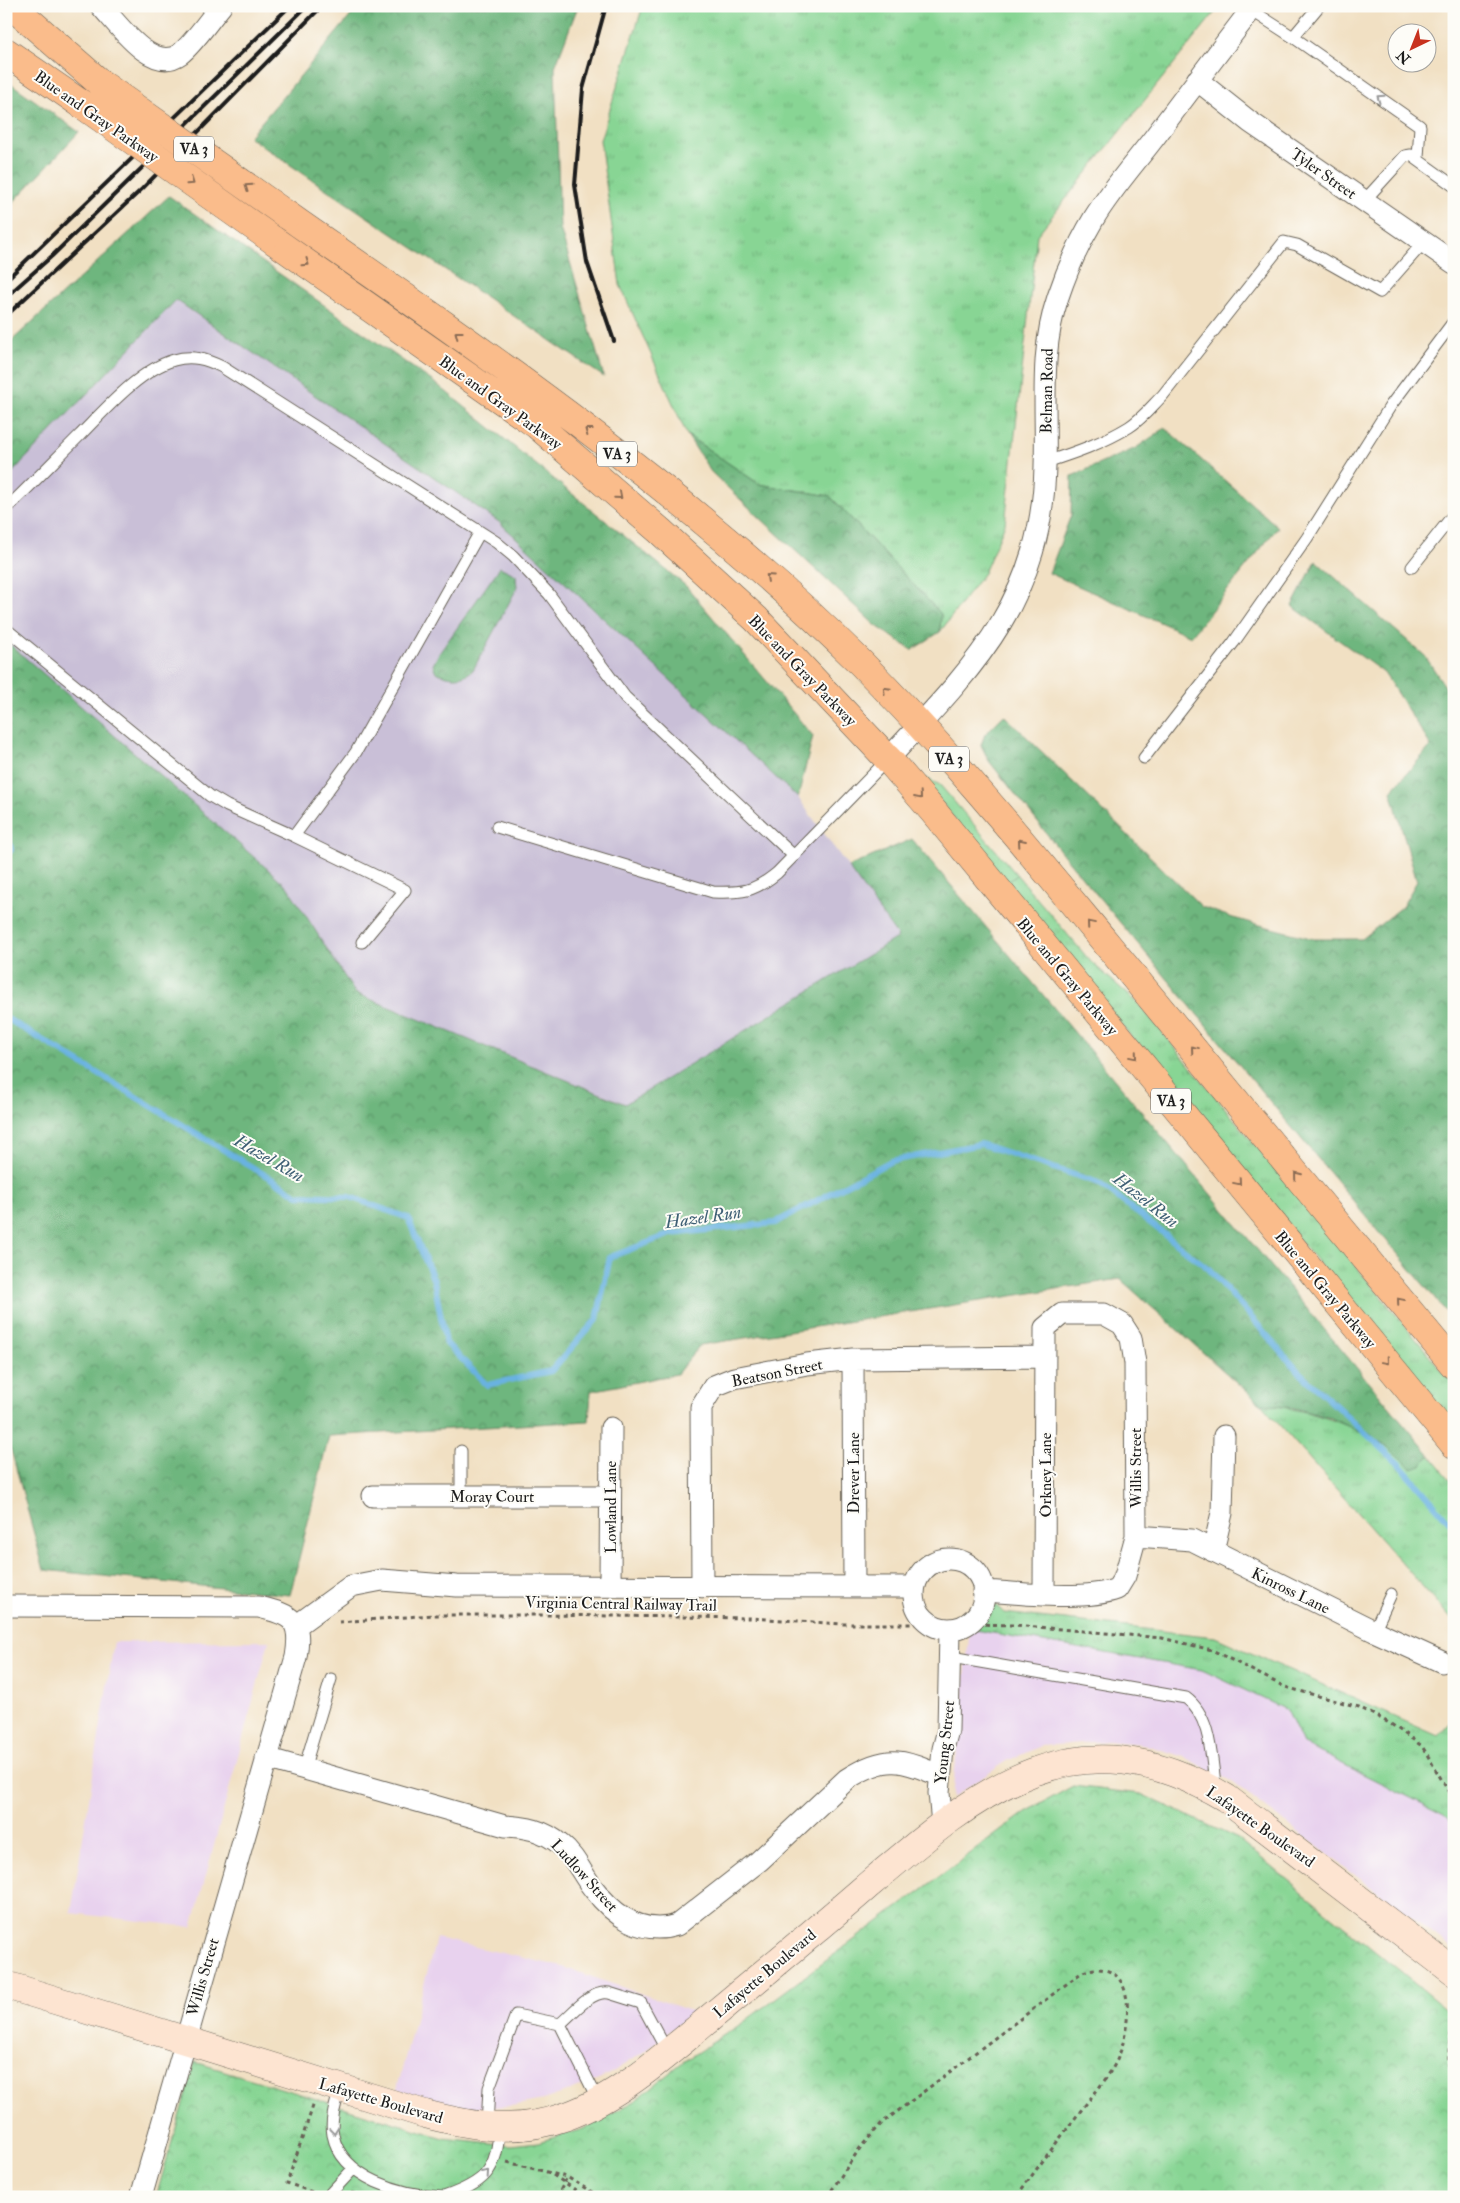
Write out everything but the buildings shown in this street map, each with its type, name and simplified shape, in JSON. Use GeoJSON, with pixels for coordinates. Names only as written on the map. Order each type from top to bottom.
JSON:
{"type":"FeatureCollection","features":[{"type":"Feature","properties":{"kind":"highway"},"geometry":{"type":"LineString","coordinates":[[12,6],[100,83]]}},
{"type":"Feature","properties":{"kind":"highway","name":"Blue and Gray Parkway"},"geometry":{"type":"LineString","coordinates":[[6,16],[454,331],[667,492],[801,606],[920,725],[1059,886],[1454,1365]]}},
{"type":"Feature","properties":{"kind":"highway","name":"Blue and Gray Parkway"},"geometry":{"type":"LineString","coordinates":[[6,52],[537,425],[660,531],[756,619],[888,759],[1454,1444]]}},
{"type":"Feature","properties":{"kind":"main road","name":"Lafayette Boulevard"},"geometry":{"type":"LineString","coordinates":[[6,1984],[425,2114],[472,2126],[493,2127],[536,2124],[566,2117],[599,2102],[668,2053],[942,1824],[1003,1784],[1033,1771],[1081,1760],[1124,1760],[1164,1769],[1216,1792],[1284,1840],[1454,1972]]}},
{"type":"Feature","properties":{"kind":"street"},"geometry":{"type":"LineString","coordinates":[[101,6],[147,54],[164,59],[181,53],[221,6]]}},
{"type":"Feature","properties":{"kind":"street","name":"Belman Road"},"geometry":{"type":"LineString","coordinates":[[888,759],[943,701],[994,634],[1009,611],[1024,580],[1039,533],[1044,497],[1046,462],[1044,386],[1047,340],[1057,300],[1071,261],[1095,217],[1252,8]]}},
{"type":"Feature","properties":{"kind":"street","name":"Tyler Street"},"geometry":{"type":"LineString","coordinates":[[1198,80],[1250,122],[1454,263]]}},
{"type":"Feature","properties":{"kind":"street","name":"Willis Street"},"geometry":{"type":"LineString","coordinates":[[983,1591],[1101,1595],[1117,1589],[1125,1576],[1136,1536],[1135,1363],[1131,1338],[1122,1324],[1104,1314],[1062,1314],[1045,1328],[1045,1357]]}},
{"type":"Feature","properties":{"kind":"street","name":"Beatson Street"},"geometry":{"type":"LineString","coordinates":[[702,1587],[701,1407],[714,1386],[734,1378],[807,1364],[852,1358],[1045,1357]]}},
{"type":"Feature","properties":{"kind":"street","name":"Orkney Lane"},"geometry":{"type":"LineString","coordinates":[[1044,1594],[1045,1357]]}},
{"type":"Feature","properties":{"kind":"street","name":"Drever Lane"},"geometry":{"type":"LineString","coordinates":[[852,1358],[854,1587]]}},
{"type":"Feature","properties":{"kind":"street","name":"Lowland Lane"},"geometry":{"type":"LineString","coordinates":[[610,1586],[611,1428]]}},
{"type":"Feature","properties":{"kind":"street"},"geometry":{"type":"LineString","coordinates":[[1213,1551],[1222,1513],[1224,1436]]}},
{"type":"Feature","properties":{"kind":"street","name":"Moray Court"},"geometry":{"type":"LineString","coordinates":[[374,1496],[610,1496]]}},
{"type":"Feature","properties":{"kind":"street","name":"Kinross Lane"},"geometry":{"type":"LineString","coordinates":[[1136,1536],[1192,1540],[1374,1631],[1442,1662]]}},
{"type":"Feature","properties":{"kind":"street"},"geometry":{"type":"LineString","coordinates":[[949,1559],[971,1567],[978,1575],[983,1591],[981,1607],[976,1616],[968,1624],[950,1630],[928,1624],[918,1611],[914,1599],[914,1587],[919,1576],[927,1566],[937,1561],[949,1559]]}},
{"type":"Feature","properties":{"kind":"street"},"geometry":{"type":"LineString","coordinates":[[6,1606],[259,1607],[289,1616],[296,1626],[351,1586],[382,1580],[457,1586],[914,1587]]}},
{"type":"Feature","properties":{"kind":"street","name":"Willis Street"},"geometry":{"type":"LineString","coordinates":[[141,2197],[296,1657],[299,1639],[296,1626]]}},
{"type":"Feature","properties":{"kind":"street","name":"Young Street"},"geometry":{"type":"LineString","coordinates":[[942,1824],[940,1775],[948,1730],[950,1630]]}},
{"type":"Feature","properties":{"kind":"street","name":"Ludlow Street"},"geometry":{"type":"LineString","coordinates":[[266,1758],[505,1826],[530,1828],[548,1834],[563,1846],[594,1889],[614,1909],[634,1924],[648,1929],[663,1930],[677,1925],[758,1861],[857,1772],[877,1765],[898,1762],[940,1775]]}},
{"type":"Feature","properties":{"kind":"lane"},"geometry":{"type":"LineString","coordinates":[[1293,38],[1318,6]]}},
{"type":"Feature","properties":{"kind":"lane"},"geometry":{"type":"LineString","coordinates":[[1252,8],[1420,126],[1418,158]]}},
{"type":"Feature","properties":{"kind":"lane"},"geometry":{"type":"LineString","coordinates":[[1364,201],[1406,156],[1411,154],[1454,186]]}},
{"type":"Feature","properties":{"kind":"lane"},"geometry":{"type":"LineString","coordinates":[[1046,462],[1078,452],[1121,431],[1143,415],[1162,395],[1284,242],[1297,244],[1380,292],[1424,242]]}},
{"type":"Feature","properties":{"kind":"lane"},"geometry":{"type":"LineString","coordinates":[[1144,758],[1234,642],[1308,538],[1391,405],[1454,320]]}},
{"type":"Feature","properties":{"kind":"lane"},"geometry":{"type":"LineString","coordinates":[[6,509],[109,406],[141,378],[173,360],[206,359],[222,367],[480,532],[513,556],[531,574],[625,697],[794,856]]}},
{"type":"Feature","properties":{"kind":"lane"},"geometry":{"type":"LineString","coordinates":[[1412,567],[1454,514]]}},
{"type":"Feature","properties":{"kind":"lane"},"geometry":{"type":"LineString","coordinates":[[294,836],[356,752],[480,532]]}},
{"type":"Feature","properties":{"kind":"lane"},"geometry":{"type":"LineString","coordinates":[[6,629],[210,796],[227,806],[405,890],[362,942]]}},
{"type":"Feature","properties":{"kind":"lane"},"geometry":{"type":"LineString","coordinates":[[497,827],[713,892],[733,893],[760,887],[794,856],[888,759]]}},
{"type":"Feature","properties":{"kind":"lane"},"geometry":{"type":"LineString","coordinates":[[461,1452],[461,1496]]}},
{"type":"Feature","properties":{"kind":"lane"},"geometry":{"type":"LineString","coordinates":[[1374,1631],[1392,1594]]}},
{"type":"Feature","properties":{"kind":"lane"},"geometry":{"type":"LineString","coordinates":[[950,1657],[1186,1698],[1197,1706],[1203,1717],[1216,1792]]}},
{"type":"Feature","properties":{"kind":"lane"},"geometry":{"type":"LineString","coordinates":[[304,1769],[332,1679]]}},
{"type":"Feature","properties":{"kind":"lane"},"geometry":{"type":"LineString","coordinates":[[560,2024],[591,1998],[604,1992],[609,1993],[641,2003],[668,2053]]}},
{"type":"Feature","properties":{"kind":"lane"},"geometry":{"type":"LineString","coordinates":[[340,2089],[334,2109],[333,2136],[341,2152],[354,2168],[373,2180],[398,2189],[422,2196],[443,2197],[464,2190],[487,2173],[498,2150],[493,2127],[489,2088],[516,2016],[560,2024]]}},
{"type":"Feature","properties":{"kind":"lane"},"geometry":{"type":"LineString","coordinates":[[560,2024],[599,2102]]}},
{"type":"Feature","properties":{"kind":"lane"},"geometry":{"type":"LineString","coordinates":[[324,2195],[354,2168]]}},
{"type":"Feature","properties":{"kind":"path","name":"Virginia Central Railway Trail"},"geometry":{"type":"LineString","coordinates":[[330,1622],[433,1615],[544,1614],[750,1618],[844,1624],[921,1624]]}},
{"type":"Feature","properties":{"kind":"path"},"geometry":{"type":"LineString","coordinates":[[976,1624],[1014,1625],[1162,1638],[1212,1650],[1285,1687],[1359,1707],[1391,1724],[1422,1746],[1454,1801]]}},
{"type":"Feature","properties":{"kind":"path"},"geometry":{"type":"LineString","coordinates":[[827,2197],[860,2148],[882,2123],[1082,1973],[1089,1969],[1110,1971],[1125,1986],[1127,1997],[1127,2014],[1119,2055],[1104,2080],[1016,2197]]}},
{"type":"Feature","properties":{"kind":"path"},"geometry":{"type":"LineString","coordinates":[[1454,2025],[1451,2030],[1450,2083],[1454,2099]]}},
{"type":"Feature","properties":{"kind":"path"},"geometry":{"type":"LineString","coordinates":[[314,2103],[287,2183],[324,2195]]}},
{"type":"Feature","properties":{"kind":"path"},"geometry":{"type":"LineString","coordinates":[[506,2162],[567,2177],[600,2197]]}},
{"type":"Feature","properties":{"kind":"path"},"geometry":{"type":"LineString","coordinates":[[551,2174],[586,2197]]}},
{"type":"Feature","properties":{"kind":"path"},"geometry":{"type":"LineString","coordinates":[[557,2197],[567,2177]]}},
{"type":"Feature","properties":{"kind":"path"},"geometry":{"type":"LineString","coordinates":[[347,2193],[373,2197]]}},
{"type":"Feature","properties":{"kind":"shaded area"},"geometry":{"type":"Polygon","coordinates":[[[176,300],[499,522],[791,788],[899,937],[626,1104],[355,993],[287,886],[6,641],[6,479],[176,300]]]}},
{"type":"Feature","properties":{"kind":"shaded area"},"geometry":{"type":"Polygon","coordinates":[[[970,1629],[1202,1670],[1287,1710],[1303,1744],[1445,1815],[1454,1824],[1454,1950],[1231,1781],[1184,1757],[1143,1744],[1107,1741],[1041,1746],[1007,1761],[952,1798],[970,1629]]]}},
{"type":"Feature","properties":{"kind":"shaded area"},"geometry":{"type":"Polygon","coordinates":[[[269,1641],[192,1927],[71,1913],[114,1642],[269,1641]]]}},
{"type":"Feature","properties":{"kind":"shaded area"},"geometry":{"type":"Polygon","coordinates":[[[436,1938],[563,1967],[694,2012],[642,2053],[608,2075],[543,2100],[511,2106],[464,2108],[433,2101],[397,2089],[436,1938]]]}},
{"type":"Feature","properties":{"kind":"green space"},"geometry":{"type":"Polygon","coordinates":[[[359,6],[578,6],[555,67],[560,228],[604,377],[249,137],[359,6]]]}},
{"type":"Feature","properties":{"kind":"green space"},"geometry":{"type":"Polygon","coordinates":[[[643,6],[1220,6],[1037,235],[1005,524],[984,573],[940,632],[941,614],[830,496],[759,484],[687,435],[620,285],[600,140],[643,6]]]}},
{"type":"Feature","properties":{"kind":"green space"},"geometry":{"type":"Polygon","coordinates":[[[6,80],[79,132],[6,210],[6,80]]]}},
{"type":"Feature","properties":{"kind":"green space"},"geometry":{"type":"Polygon","coordinates":[[[169,196],[439,386],[686,586],[813,736],[798,798],[499,522],[176,300],[6,479],[6,346],[169,196]]]}},
{"type":"Feature","properties":{"kind":"green space"},"geometry":{"type":"Polygon","coordinates":[[[1165,428],[1278,527],[1191,636],[1049,573],[1071,515],[1072,476],[1136,448],[1165,428]]]}},
{"type":"Feature","properties":{"kind":"green space"},"geometry":{"type":"Polygon","coordinates":[[[687,435],[759,484],[830,496],[941,614],[940,632],[912,650],[875,625],[711,472],[687,435]]]}},
{"type":"Feature","properties":{"kind":"green space"},"geometry":{"type":"Polygon","coordinates":[[[1316,561],[1425,656],[1454,700],[1454,1321],[1066,858],[989,761],[981,745],[985,734],[1004,715],[1202,907],[1233,918],[1314,939],[1362,939],[1402,907],[1417,881],[1391,791],[1431,746],[1384,673],[1292,606],[1316,561]]]}},
{"type":"Feature","properties":{"kind":"green space"},"geometry":{"type":"Polygon","coordinates":[[[500,567],[516,575],[517,588],[473,670],[460,677],[446,676],[436,672],[433,665],[438,655],[500,567]]]}},
{"type":"Feature","properties":{"kind":"green space"},"geometry":{"type":"Polygon","coordinates":[[[6,641],[287,886],[355,993],[625,1104],[898,937],[848,867],[912,839],[1430,1455],[1422,1465],[1412,1468],[1384,1444],[1331,1418],[1294,1408],[1261,1404],[1120,1279],[700,1345],[677,1374],[591,1391],[589,1421],[329,1436],[290,1595],[44,1570],[6,1432],[6,641]]]}},
{"type":"Feature","properties":{"kind":"green space"},"geometry":{"type":"Polygon","coordinates":[[[926,778],[940,785],[1017,875],[1005,884],[924,780],[926,778]]]}},
{"type":"Feature","properties":{"kind":"green space"},"geometry":{"type":"Polygon","coordinates":[[[1017,875],[1091,962],[1138,1003],[1454,1385],[1454,1427],[1005,884],[1017,875]]]}},
{"type":"Feature","properties":{"kind":"green space"},"geometry":{"type":"Polygon","coordinates":[[[1261,1404],[1293,1409],[1353,1428],[1386,1445],[1412,1467],[1422,1465],[1430,1455],[1454,1484],[1454,1622],[1261,1404]]]}},
{"type":"Feature","properties":{"kind":"green space"},"geometry":{"type":"Polygon","coordinates":[[[995,1604],[1004,1613],[1215,1637],[1438,1736],[1454,1719],[1454,1824],[1445,1815],[1303,1744],[1287,1710],[1202,1670],[970,1629],[995,1604]]]}},
{"type":"Feature","properties":{"kind":"green space"},"geometry":{"type":"Polygon","coordinates":[[[1073,1786],[1141,1794],[1238,1839],[1454,2016],[1454,2197],[156,2197],[195,2062],[444,2138],[511,2145],[538,2142],[583,2129],[635,2101],[684,2061],[741,2024],[1026,1812],[1073,1786]]]}},
{"type":"Feature","properties":{"kind":"waterway","name":"Hazel Run"},"geometry":{"type":"LineString","coordinates":[[6,828],[11,850],[6,855]]}},
{"type":"Feature","properties":{"kind":"waterway","name":"Hazel Run"},"geometry":{"type":"LineString","coordinates":[[6,1018],[298,1195],[350,1197],[408,1218],[434,1281],[446,1343],[487,1385],[551,1371],[597,1319],[610,1257],[671,1234],[775,1223],[891,1161],[981,1144],[1099,1183],[1209,1269],[1299,1372],[1398,1463],[1454,1527]]}},
{"type":"Feature","properties":{"kind":"railway"},"geometry":{"type":"LineString","coordinates":[[6,280],[290,6]]}},
{"type":"Feature","properties":{"kind":"railway"},"geometry":{"type":"LineString","coordinates":[[6,297],[52,256],[307,6]]}},
{"type":"Feature","properties":{"kind":"railway"},"geometry":{"type":"LineString","coordinates":[[6,316],[142,189],[322,6]]}},
{"type":"Feature","properties":{"kind":"railway"},"geometry":{"type":"LineString","coordinates":[[606,6],[583,89],[575,185],[587,262],[614,341]]}}]}
